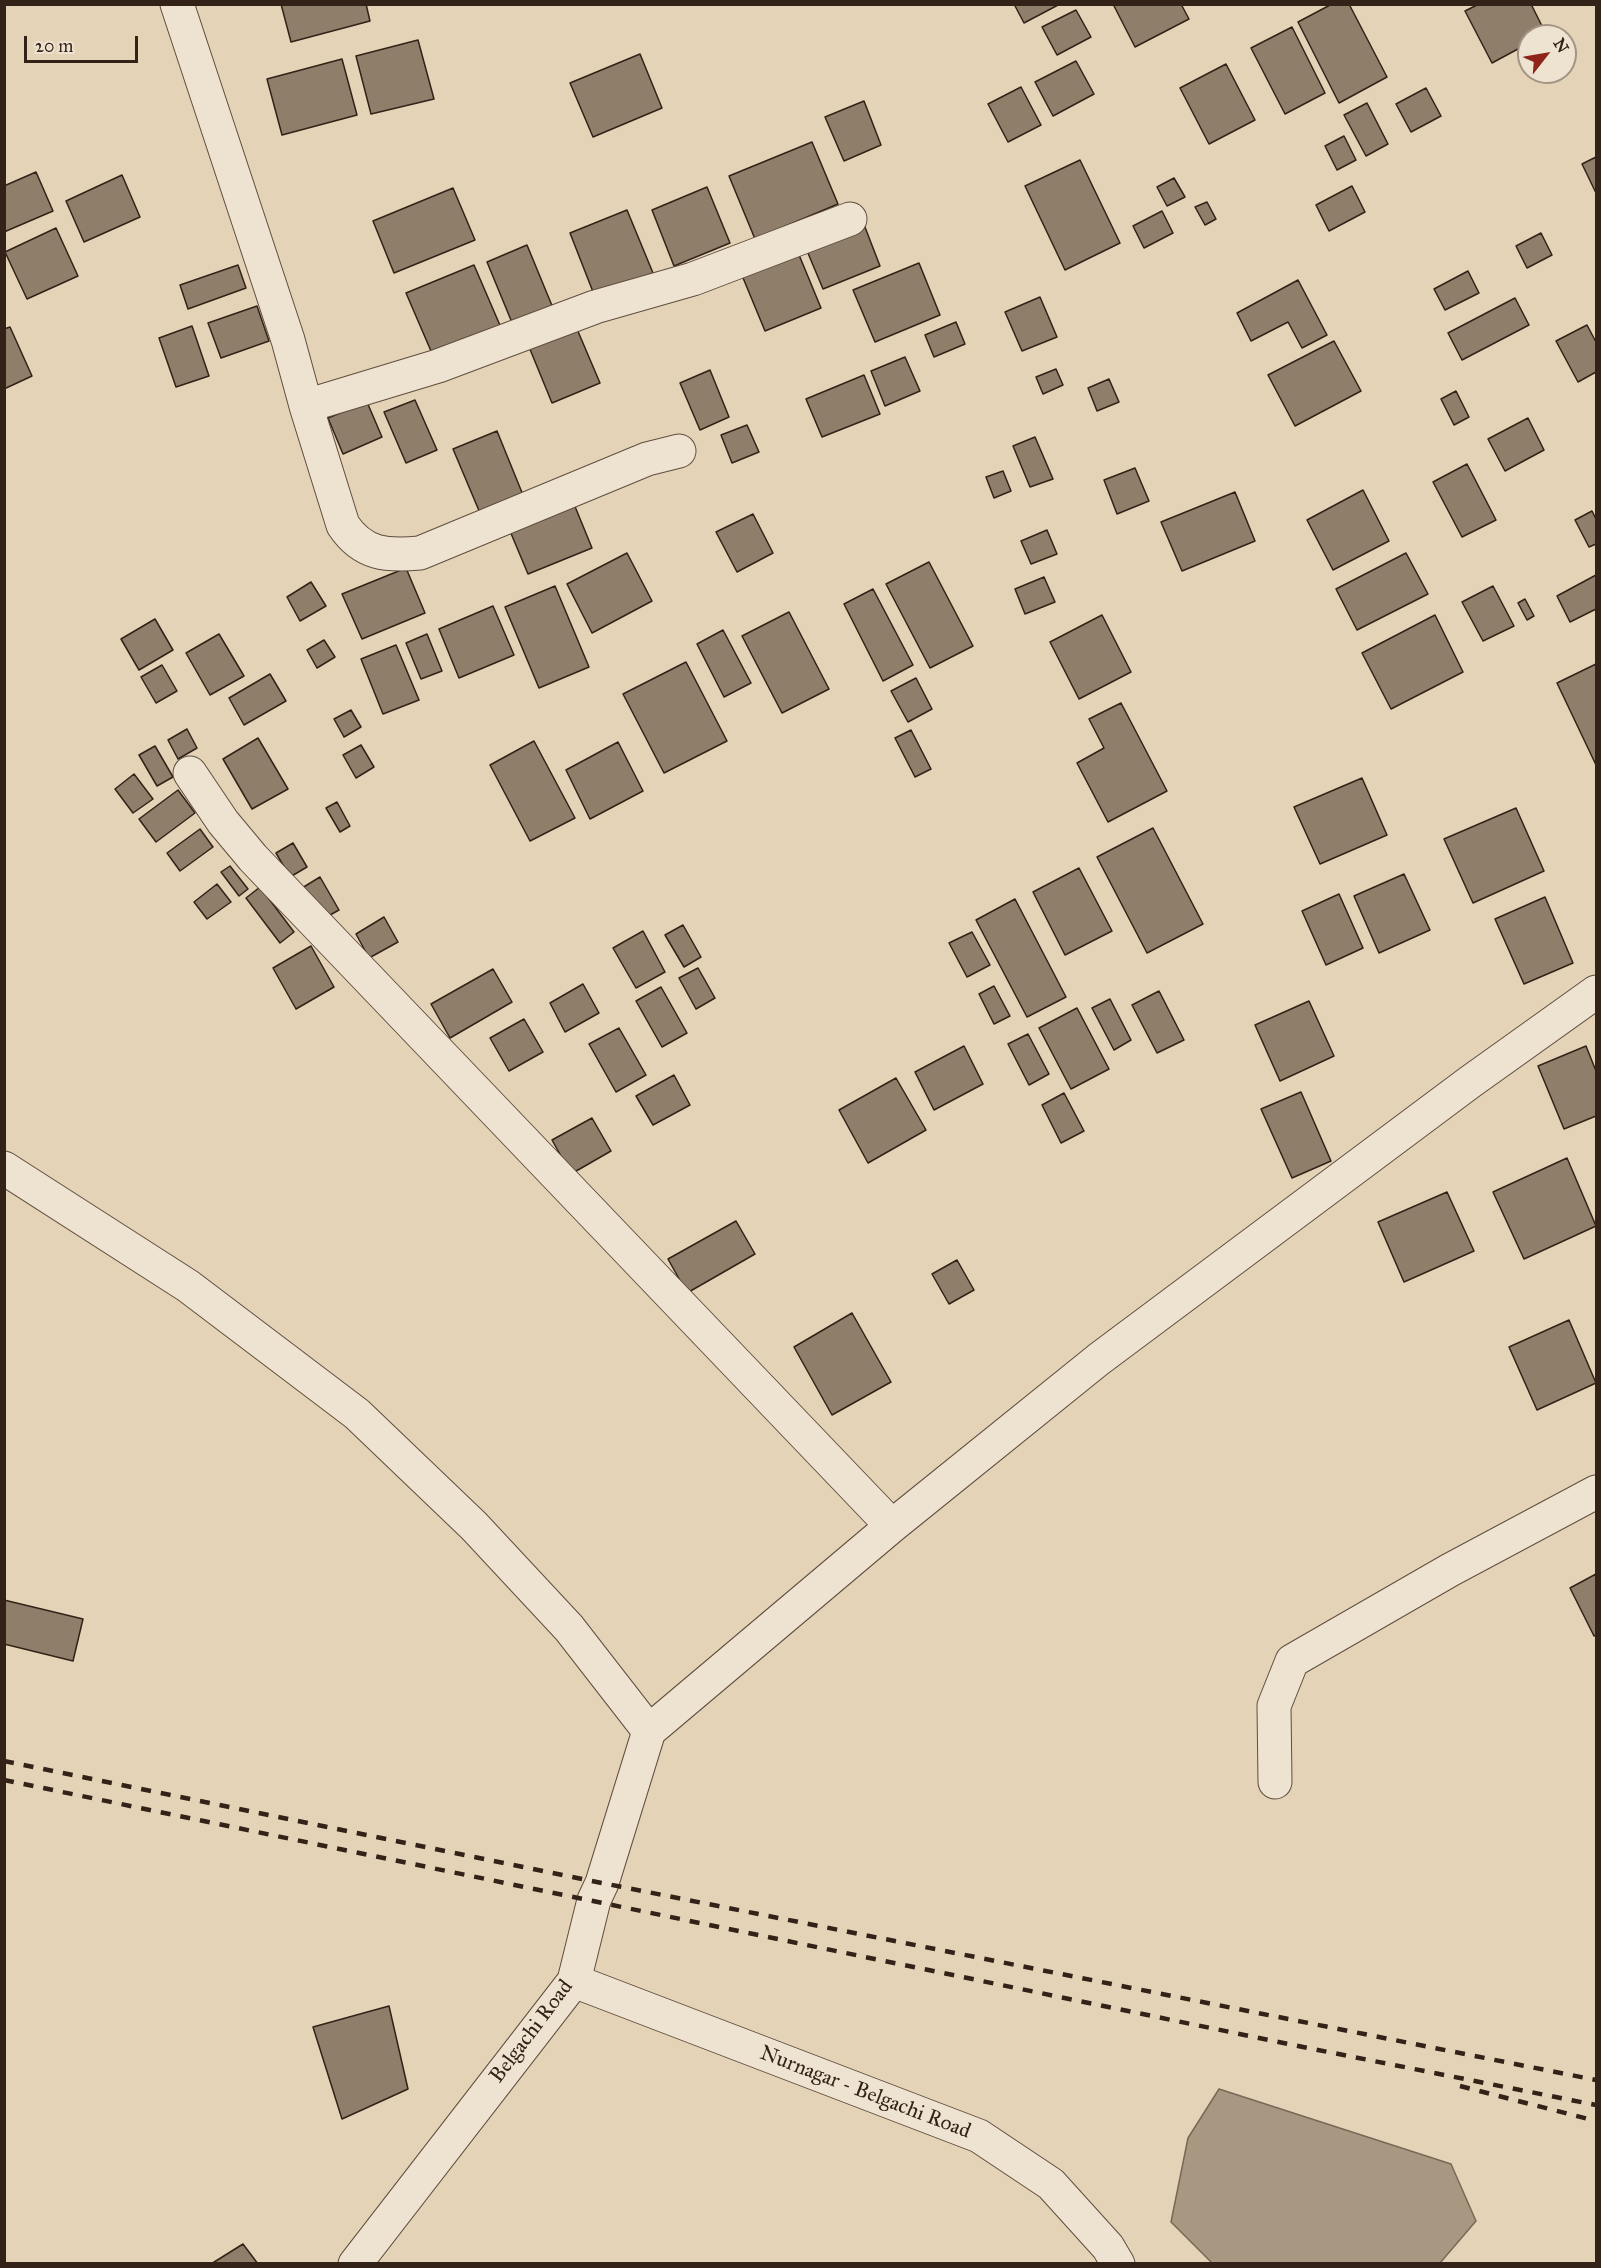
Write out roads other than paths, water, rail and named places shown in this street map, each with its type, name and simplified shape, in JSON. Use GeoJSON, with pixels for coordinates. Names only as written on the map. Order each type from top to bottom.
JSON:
{"type":"FeatureCollection","features":[{"type":"Feature","properties":{"kind":"street"},"geometry":{"type":"LineString","coordinates":[[177,4],[288,340],[343,525],[351,538],[364,548],[387,554],[420,553],[647,459],[679,451]]}},
{"type":"Feature","properties":{"kind":"street"},"geometry":{"type":"LineString","coordinates":[[306,406],[438,366],[595,307],[693,279],[850,219]]}},
{"type":"Feature","properties":{"kind":"street"},"geometry":{"type":"LineString","coordinates":[[190,773],[223,822],[253,858],[892,1526]]}},
{"type":"Feature","properties":{"kind":"street"},"geometry":{"type":"LineString","coordinates":[[4,1168],[188,1286],[357,1414],[474,1526],[569,1628],[649,1731],[892,1526],[1099,1359],[1470,1082],[1596,992]]}},
{"type":"Feature","properties":{"kind":"street"},"geometry":{"type":"LineString","coordinates":[[1275,1782],[1274,1706],[1292,1661],[1450,1570],[1596,1492]]}},
{"type":"Feature","properties":{"kind":"street","name":"Belgachi Road"},"geometry":{"type":"LineString","coordinates":[[355,2264],[574,1981],[594,1900],[602,1883],[649,1731]]}},
{"type":"Feature","properties":{"kind":"street","name":"Nurnagar - Belgachi Road"},"geometry":{"type":"LineString","coordinates":[[574,1981],[979,2136],[1051,2184],[1108,2247],[1118,2264]]}},
{"type":"Feature","properties":{"kind":"railway"},"geometry":{"type":"LineString","coordinates":[[4,1761],[602,1883],[1596,2080]]}},
{"type":"Feature","properties":{"kind":"railway"},"geometry":{"type":"LineString","coordinates":[[4,1780],[1596,2105]]}},
{"type":"Feature","properties":{"kind":"railway"},"geometry":{"type":"LineString","coordinates":[[1460,2086],[1596,2121]]}}]}
